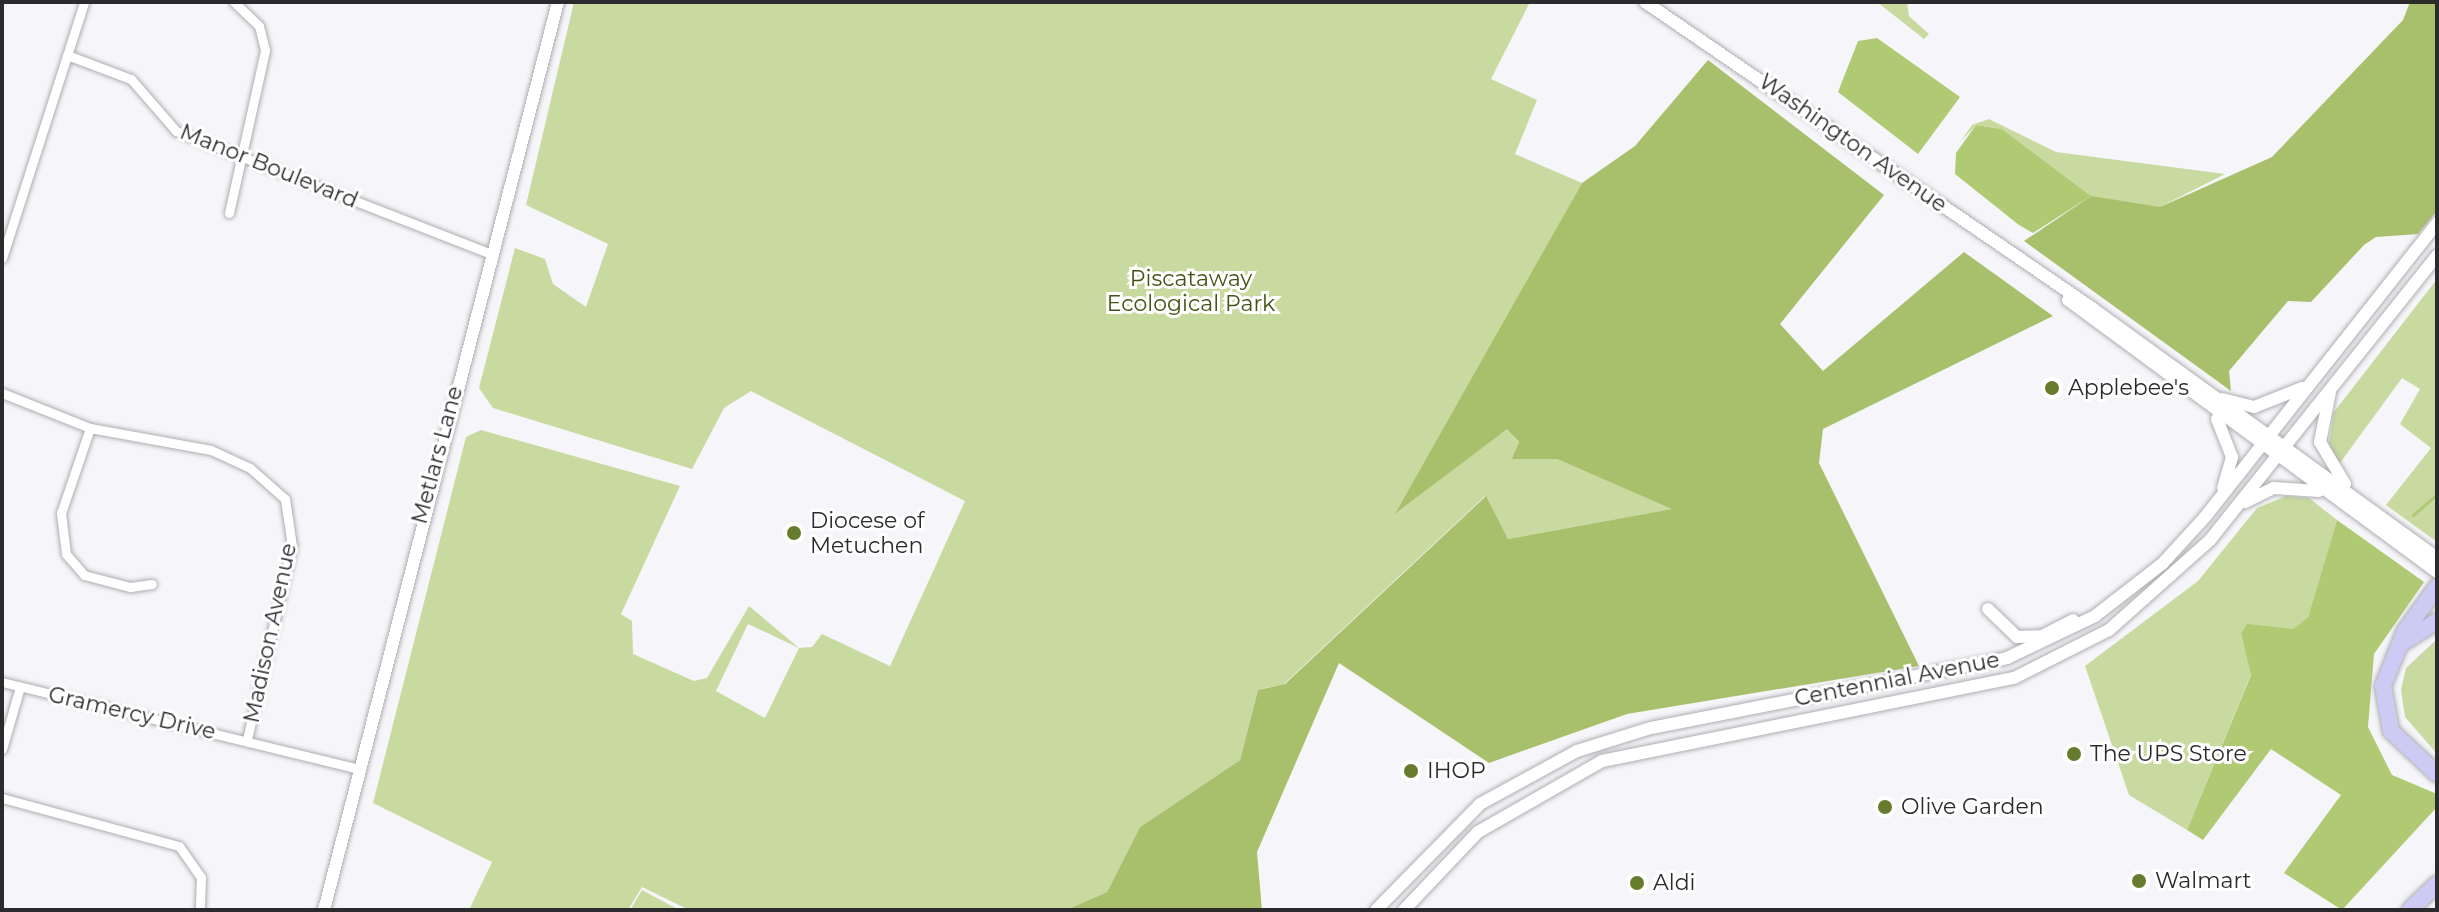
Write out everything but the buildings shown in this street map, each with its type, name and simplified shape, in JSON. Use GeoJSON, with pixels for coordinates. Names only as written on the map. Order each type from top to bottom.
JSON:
{"type":"FeatureCollection","features":[{"type":"Feature","properties":{"kind":"highway"},"geometry":{"type":"LineString","coordinates":[[2437,587],[2395,650],[2383,686],[2391,731],[2437,774]]}},
{"type":"Feature","properties":{"kind":"highway"},"geometry":{"type":"LineString","coordinates":[[2395,650],[2437,621]]}},
{"type":"Feature","properties":{"kind":"highway"},"geometry":{"type":"LineString","coordinates":[[2410,910],[2437,884]]}},
{"type":"Feature","properties":{"kind":"main road","name":"Metlars Lane"},"geometry":{"type":"LineString","coordinates":[[324,910],[356,768],[489,253],[558,2]]}},
{"type":"Feature","properties":{"kind":"main road","name":"Washington Avenue"},"geometry":{"type":"LineString","coordinates":[[1645,2],[2211,396],[2324,492],[2437,572]]}},
{"type":"Feature","properties":{"kind":"main road","name":"Centennial Avenue"},"geometry":{"type":"LineString","coordinates":[[1376,910],[1480,804],[1577,751],[1651,728],[2007,658],[2104,610],[2163,563],[2215,505],[2437,223]]}},
{"type":"Feature","properties":{"kind":"main road","name":"Centennial Avenue"},"geometry":{"type":"LineString","coordinates":[[1404,910],[1478,832],[1602,761],[1971,688],[2066,654],[2146,604],[2230,514],[2437,256]]}},
{"type":"Feature","properties":{"kind":"main road","name":"Washington Avenue"},"geometry":{"type":"LineString","coordinates":[[2058,289],[2211,410],[2265,442]]}},
{"type":"Feature","properties":{"kind":"main road"},"geometry":{"type":"LineString","coordinates":[[2211,396],[2254,407],[2275,403],[2324,366]]}},
{"type":"Feature","properties":{"kind":"main road"},"geometry":{"type":"LineString","coordinates":[[2331,388],[2320,429],[2324,457],[2383,518]]}},
{"type":"Feature","properties":{"kind":"main road"},"geometry":{"type":"LineString","coordinates":[[2211,410],[2232,457],[2215,505]]}},
{"type":"Feature","properties":{"kind":"main road","name":"Washington Avenue"},"geometry":{"type":"LineString","coordinates":[[2279,453],[2383,518],[2437,558]]}},
{"type":"Feature","properties":{"kind":"main road"},"geometry":{"type":"LineString","coordinates":[[2230,514],[2274,488],[2324,492]]}},
{"type":"Feature","properties":{"kind":"main road"},"geometry":{"type":"LineString","coordinates":[[1988,609],[2028,638],[2104,610]]}},
{"type":"Feature","properties":{"kind":"street"},"geometry":{"type":"LineString","coordinates":[[2,258],[84,2]]}},
{"type":"Feature","properties":{"kind":"street"},"geometry":{"type":"LineString","coordinates":[[229,213],[246,159],[265,36],[234,2]]}},
{"type":"Feature","properties":{"kind":"street","name":"Manor Boulevard"},"geometry":{"type":"LineString","coordinates":[[67,55],[116,70],[167,125],[246,159],[489,253]]}},
{"type":"Feature","properties":{"kind":"street","name":"Madison Avenue"},"geometry":{"type":"LineString","coordinates":[[2,393],[90,428],[211,450],[250,468],[285,499],[292,546],[247,739]]}},
{"type":"Feature","properties":{"kind":"street"},"geometry":{"type":"LineString","coordinates":[[90,428],[61,513],[66,554],[84,575],[130,587],[152,584]]}},
{"type":"Feature","properties":{"kind":"street","name":"Gramercy Drive"},"geometry":{"type":"LineString","coordinates":[[2,682],[247,739],[356,768]]}},
{"type":"Feature","properties":{"kind":"street"},"geometry":{"type":"LineString","coordinates":[[2,749],[20,687]]}},
{"type":"Feature","properties":{"kind":"street"},"geometry":{"type":"LineString","coordinates":[[2,798],[179,846],[201,877],[200,910]]}},
{"type":"Feature","properties":{"kind":"green space","name":"Piscataway Ecological Park"},"geometry":{"type":"Polygon","coordinates":[[[574,2],[1530,2],[1491,79],[1537,100],[1515,154],[1582,183],[1398,512],[1507,428],[1519,443],[1513,459],[1557,459],[1673,509],[1508,539],[1485,496],[1284,684],[1258,690],[1240,760],[1140,827],[1107,892],[1066,910],[689,910],[642,887],[628,910],[469,910],[492,862],[373,803],[466,437],[481,430],[680,486],[621,614],[632,621],[633,654],[694,681],[707,678],[749,606],[799,648],[812,647],[822,634],[890,666],[965,501],[751,391],[724,408],[692,469],[493,408],[479,388],[515,248],[545,259],[553,284],[586,307],[608,244],[526,205],[574,2]],[[748,624],[716,691],[765,718],[799,648],[748,624]]]}},
{"type":"Feature","properties":{"kind":"green space"},"geometry":{"type":"Polygon","coordinates":[[[1877,2],[1907,2],[1909,16],[1929,34],[1924,39],[1877,2]]]}},
{"type":"Feature","properties":{"kind":"green space"},"geometry":{"type":"Polygon","coordinates":[[[1989,119],[2056,152],[2225,174],[2160,207],[2117,205],[2091,196],[2002,129],[1976,125],[1961,141],[1972,125],[1989,119]]]}},
{"type":"Feature","properties":{"kind":"green space"},"geometry":{"type":"Polygon","coordinates":[[[2437,279],[2437,542],[2386,505],[2431,448],[2400,424],[2420,389],[2402,378],[2337,467],[2329,443],[2334,412],[2437,279]]]}},
{"type":"Feature","properties":{"kind":"green space"},"geometry":{"type":"Polygon","coordinates":[[[2286,496],[2309,498],[2337,520],[2308,617],[2293,629],[2241,634],[2251,674],[2187,830],[2129,795],[2085,666],[2198,581],[2257,508],[2286,496]]]}},
{"type":"Feature","properties":{"kind":"green space"},"geometry":{"type":"Polygon","coordinates":[[[2437,639],[2437,754],[2405,717],[2401,690],[2406,668],[2437,639]]]}},
{"type":"Feature","properties":{"kind":"green space"},"geometry":{"type":"Polygon","coordinates":[[[642,890],[679,910],[630,910],[642,890]]]}},
{"type":"Feature","properties":{"kind":"shaded area"},"geometry":{"type":"Polygon","coordinates":[[[2410,2],[2437,2],[2437,211],[2418,234],[2376,237],[2364,245],[2311,302],[2288,301],[2229,371],[2231,391],[2024,241],[2091,196],[2160,207],[2272,157],[2403,20],[2410,2]]]}},
{"type":"Feature","properties":{"kind":"shaded area"},"geometry":{"type":"Polygon","coordinates":[[[1877,38],[1960,97],[1918,154],[1838,92],[1858,41],[1877,38]]]}},
{"type":"Feature","properties":{"kind":"shaded area"},"geometry":{"type":"Polygon","coordinates":[[[1708,60],[1884,195],[1780,324],[1823,371],[1964,252],[2053,316],[1823,429],[1819,463],[1919,666],[1627,714],[1489,763],[1339,663],[1257,852],[1262,910],[1066,910],[1107,892],[1140,827],[1240,760],[1258,690],[1285,684],[1486,496],[1508,539],[1672,509],[1557,459],[1512,459],[1519,442],[1507,429],[1395,514],[1582,183],[1635,146],[1708,60]]]}},
{"type":"Feature","properties":{"kind":"shaded area"},"geometry":{"type":"Polygon","coordinates":[[[1976,125],[2002,129],[2091,196],[2033,233],[2019,225],[1955,174],[1956,153],[1976,125]]]}},
{"type":"Feature","properties":{"kind":"shaded area"},"geometry":{"type":"Polygon","coordinates":[[[2337,520],[2424,582],[2374,654],[2368,727],[2392,775],[2437,794],[2437,807],[2342,910],[2284,873],[2341,795],[2271,749],[2203,840],[2187,830],[2251,675],[2241,634],[2247,624],[2293,629],[2308,617],[2337,520]]]}},
{"type":"Feature","properties":{"kind":"waterway"},"geometry":{"type":"LineString","coordinates":[[2413,515],[2437,494]]}},
{"type":"Feature","properties":{"kind":"place","name":"Applebee's"},"geometry":{"type":"Point","coordinates":[2052,388]}},
{"type":"Feature","properties":{"kind":"place","name":"Diocese of Metuchen"},"geometry":{"type":"Point","coordinates":[794,533]}},
{"type":"Feature","properties":{"kind":"place","name":"The UPS Store"},"geometry":{"type":"Point","coordinates":[2074,754]}},
{"type":"Feature","properties":{"kind":"place","name":"IHOP"},"geometry":{"type":"Point","coordinates":[1411,771]}},
{"type":"Feature","properties":{"kind":"place","name":"Olive Garden"},"geometry":{"type":"Point","coordinates":[1885,807]}},
{"type":"Feature","properties":{"kind":"place","name":"Walmart"},"geometry":{"type":"Point","coordinates":[2139,881]}},
{"type":"Feature","properties":{"kind":"place","name":"Aldi"},"geometry":{"type":"Point","coordinates":[1637,883]}}]}
